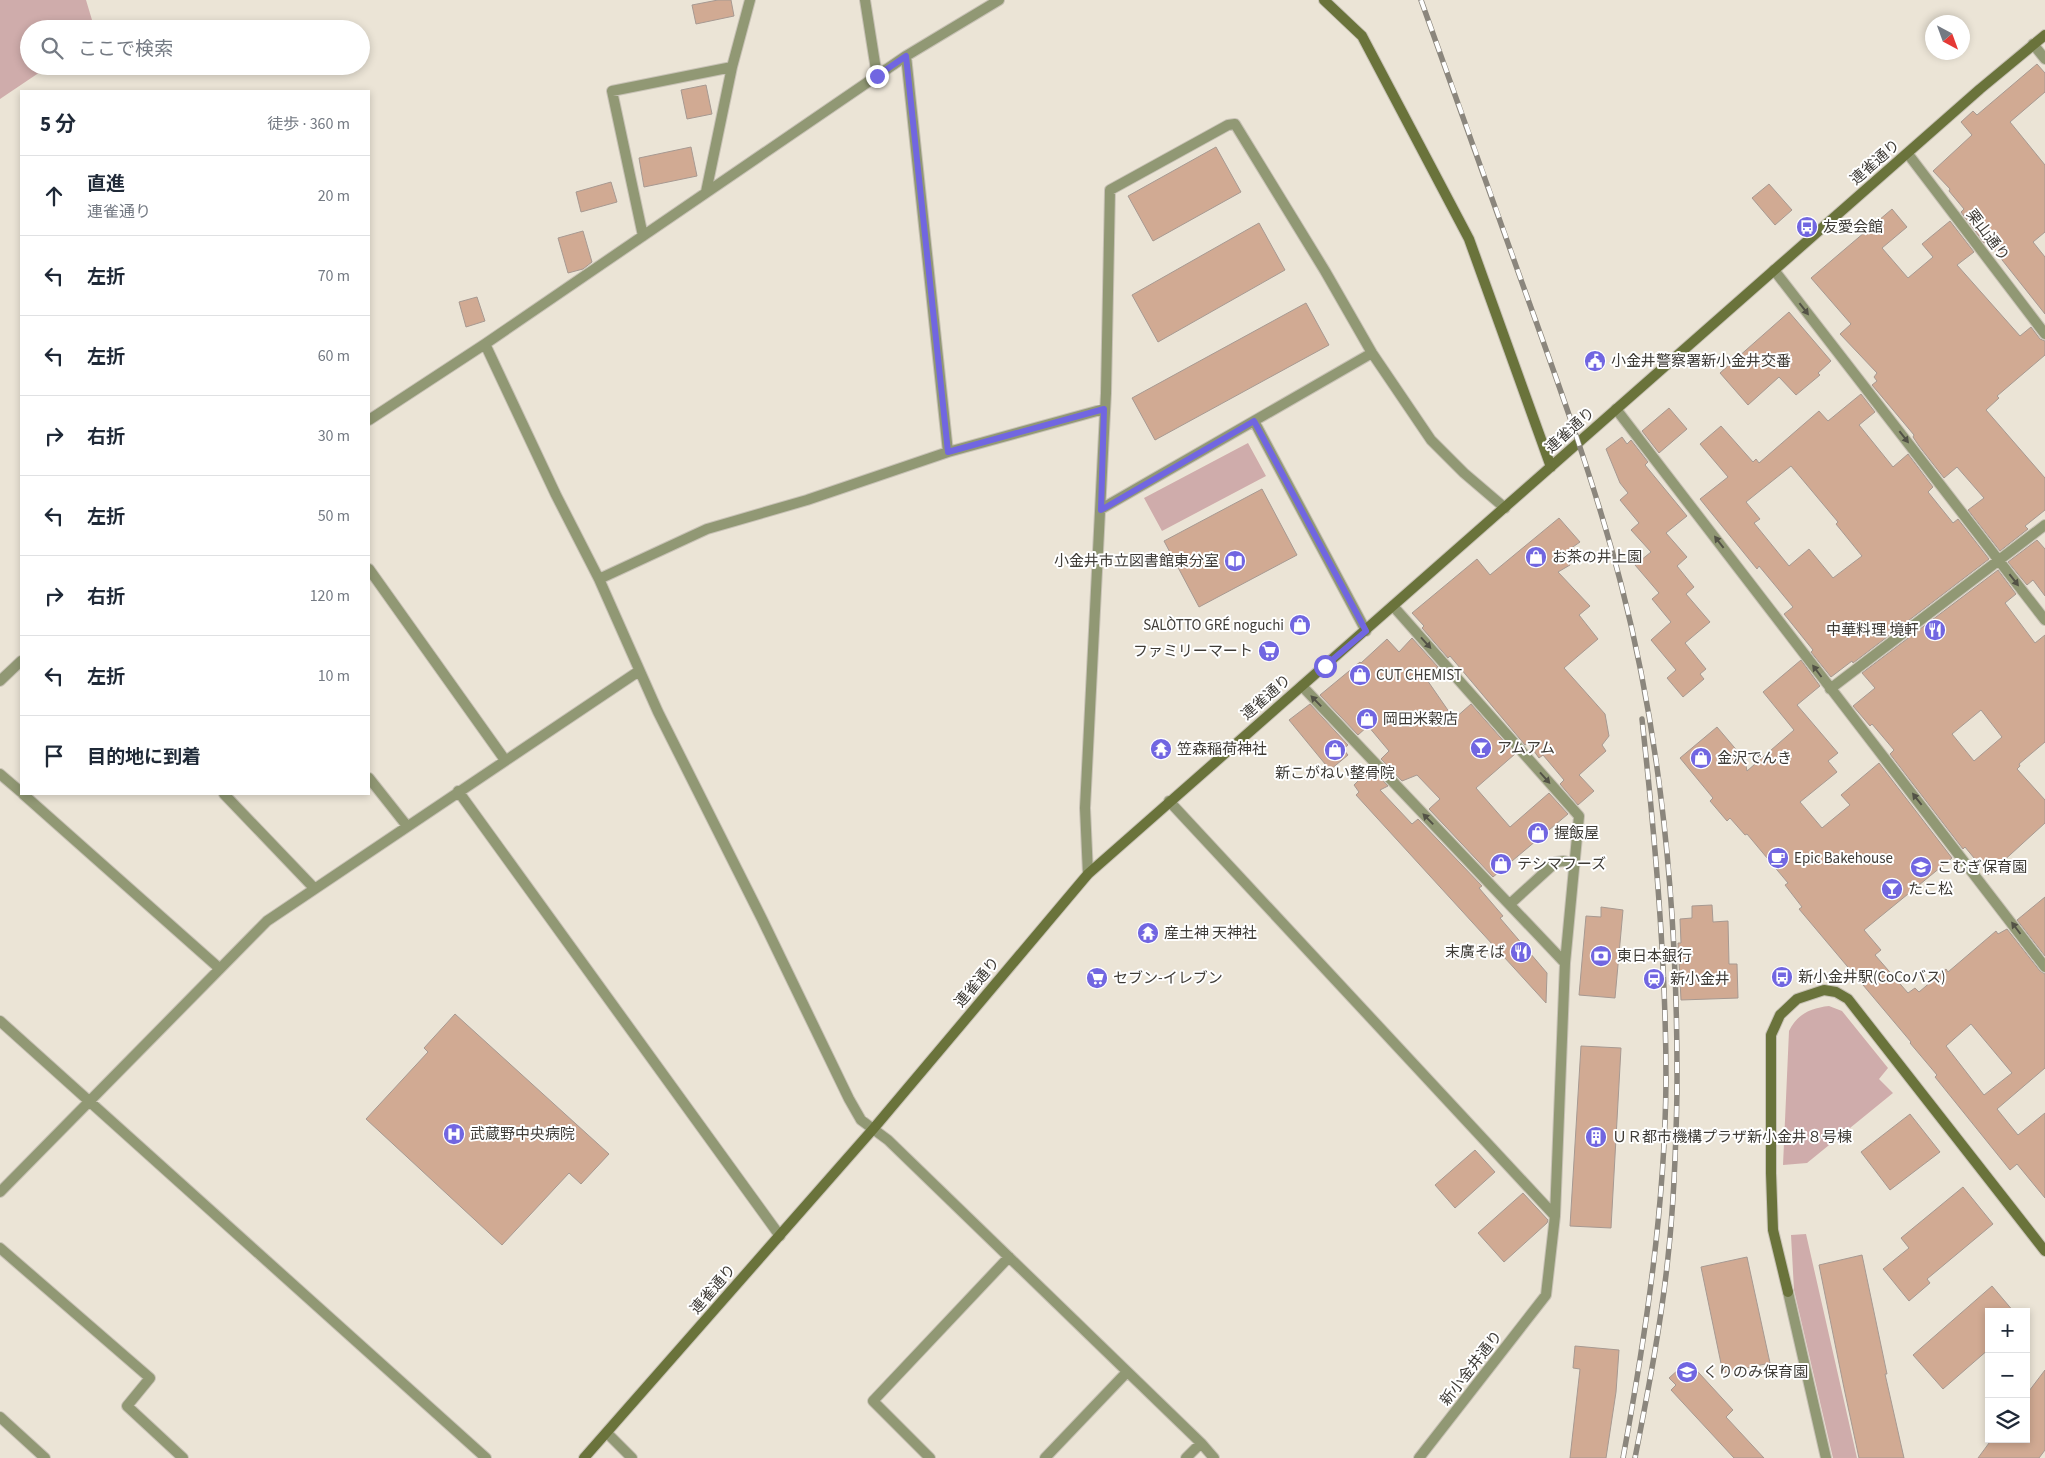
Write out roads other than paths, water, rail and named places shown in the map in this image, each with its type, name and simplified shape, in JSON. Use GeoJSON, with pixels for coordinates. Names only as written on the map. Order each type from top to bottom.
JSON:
{"type":"FeatureCollection","features":[{"type":"Feature","properties":{"kind":"main road"},"geometry":{"type":"LineString","coordinates":[[1324,0],[1362,36],[1469,239],[1551,467]]}},
{"type":"Feature","properties":{"kind":"main road","name":"連雀通り"},"geometry":{"type":"LineString","coordinates":[[584,1458],[874,1128],[1088,874],[1774,270],[2045,35]]}},
{"type":"Feature","properties":{"kind":"main road"},"geometry":{"type":"LineString","coordinates":[[1788,1292],[1773,1230],[1771,1035],[1780,1015],[1797,999],[1824,990],[1836,992],[1848,999],[2045,1251]]}},
{"type":"Feature","properties":{"kind":"street"},"geometry":{"type":"LineString","coordinates":[[706,192],[732,67],[750,0]]}},
{"type":"Feature","properties":{"kind":"street"},"geometry":{"type":"LineString","coordinates":[[865,0],[877,76]]}},
{"type":"Feature","properties":{"kind":"street"},"geometry":{"type":"LineString","coordinates":[[370,419],[486,344],[906,56],[999,0]]}},
{"type":"Feature","properties":{"kind":"street"},"geometry":{"type":"LineString","coordinates":[[2033,44],[2045,60]]}},
{"type":"Feature","properties":{"kind":"street"},"geometry":{"type":"LineString","coordinates":[[906,56],[948,452]]}},
{"type":"Feature","properties":{"kind":"street"},"geometry":{"type":"LineString","coordinates":[[643,236],[612,91],[732,67]]}},
{"type":"Feature","properties":{"kind":"street"},"geometry":{"type":"LineString","coordinates":[[1088,874],[1085,808],[1106,393],[1110,190],[1228,125],[1235,124],[1325,271],[1372,353],[1431,440],[1464,473],[1505,508]]}},
{"type":"Feature","properties":{"kind":"street","name":"栗山通り"},"geometry":{"type":"LineString","coordinates":[[1908,154],[2045,334]]}},
{"type":"Feature","properties":{"kind":"street"},"geometry":{"type":"LineString","coordinates":[[1774,270],[2045,620]]}},
{"type":"Feature","properties":{"kind":"street"},"geometry":{"type":"LineString","coordinates":[[486,344],[556,496],[599,578],[639,671],[861,1120],[888,1140],[1214,1458]]}},
{"type":"Feature","properties":{"kind":"street"},"geometry":{"type":"LineString","coordinates":[[1101,510],[1372,353]]}},
{"type":"Feature","properties":{"kind":"street"},"geometry":{"type":"LineString","coordinates":[[599,578],[707,529],[807,500],[948,452],[1104,409]]}},
{"type":"Feature","properties":{"kind":"street"},"geometry":{"type":"LineString","coordinates":[[1616,409],[1830,690],[1937,825],[2045,967]]}},
{"type":"Feature","properties":{"kind":"street"},"geometry":{"type":"LineString","coordinates":[[1254,421],[1366,631]]}},
{"type":"Feature","properties":{"kind":"street"},"geometry":{"type":"LineString","coordinates":[[1830,690],[2045,524]]}},
{"type":"Feature","properties":{"kind":"street"},"geometry":{"type":"LineString","coordinates":[[370,569],[505,760]]}},
{"type":"Feature","properties":{"kind":"street"},"geometry":{"type":"LineString","coordinates":[[1393,606],[1579,816],[1566,963],[1555,1216]]}},
{"type":"Feature","properties":{"kind":"street"},"geometry":{"type":"LineString","coordinates":[[0,681],[20,662]]}},
{"type":"Feature","properties":{"kind":"street"},"geometry":{"type":"LineString","coordinates":[[0,1192],[267,921],[639,671]]}},
{"type":"Feature","properties":{"kind":"street"},"geometry":{"type":"LineString","coordinates":[[1302,686],[1566,963]]}},
{"type":"Feature","properties":{"kind":"street"},"geometry":{"type":"LineString","coordinates":[[0,774],[20,791]]}},
{"type":"Feature","properties":{"kind":"street"},"geometry":{"type":"LineString","coordinates":[[370,779],[406,826]]}},
{"type":"Feature","properties":{"kind":"street"},"geometry":{"type":"LineString","coordinates":[[458,791],[780,1236]]}},
{"type":"Feature","properties":{"kind":"street"},"geometry":{"type":"LineString","coordinates":[[24,795],[219,968]]}},
{"type":"Feature","properties":{"kind":"street"},"geometry":{"type":"LineString","coordinates":[[225,795],[314,888]]}},
{"type":"Feature","properties":{"kind":"street"},"geometry":{"type":"LineString","coordinates":[[1169,801],[1555,1216]]}},
{"type":"Feature","properties":{"kind":"street"},"geometry":{"type":"LineString","coordinates":[[1510,904],[1556,862],[1564,861],[1575,864]]}},
{"type":"Feature","properties":{"kind":"street"},"geometry":{"type":"LineString","coordinates":[[0,1021],[486,1458]]}},
{"type":"Feature","properties":{"kind":"street","name":"新小金井通り"},"geometry":{"type":"LineString","coordinates":[[1419,1458],[1546,1295],[1555,1216]]}},
{"type":"Feature","properties":{"kind":"street"},"geometry":{"type":"LineString","coordinates":[[0,1248],[150,1378],[127,1406],[183,1458]]}},
{"type":"Feature","properties":{"kind":"street"},"geometry":{"type":"LineString","coordinates":[[930,1458],[873,1401],[1009,1257]]}},
{"type":"Feature","properties":{"kind":"street"},"geometry":{"type":"LineString","coordinates":[[1788,1292],[1826,1458]]}},
{"type":"Feature","properties":{"kind":"street"},"geometry":{"type":"LineString","coordinates":[[1045,1458],[1127,1372]]}},
{"type":"Feature","properties":{"kind":"street"},"geometry":{"type":"LineString","coordinates":[[0,1418],[45,1458]]}},
{"type":"Feature","properties":{"kind":"street"},"geometry":{"type":"LineString","coordinates":[[607,1433],[632,1458]]}},
{"type":"Feature","properties":{"kind":"street"},"geometry":{"type":"LineString","coordinates":[[1186,1458],[1200,1443]]}},
{"type":"Feature","properties":{"kind":"railway"},"geometry":{"type":"LineString","coordinates":[[1421,0],[1564,400],[1600,510],[1621,584],[1636,647],[1658,773],[1666,836],[1675,964],[1677,1028],[1676,1133],[1672,1216],[1662,1308],[1635,1458]]}},
{"type":"Feature","properties":{"kind":"railway"},"geometry":{"type":"LineString","coordinates":[[1623,1458],[1653,1270],[1665,1128],[1666,1035],[1662,945],[1642,719]]}},
{"type":"Feature","properties":{"kind":"place","name":"友愛会館"},"geometry":{"type":"Point","coordinates":[1807,227]}},
{"type":"Feature","properties":{"kind":"place","name":"小金井警察署新小金井交番"},"geometry":{"type":"Point","coordinates":[1595,361]}},
{"type":"Feature","properties":{"kind":"place","name":"お茶の井上園"},"geometry":{"type":"Point","coordinates":[1536,557]}},
{"type":"Feature","properties":{"kind":"place","name":"小金井市立図書館東分室"},"geometry":{"type":"Point","coordinates":[1235,561]}},
{"type":"Feature","properties":{"kind":"place","name":"SALÒTTO GRÉ noguchi"},"geometry":{"type":"Point","coordinates":[1300,625]}},
{"type":"Feature","properties":{"kind":"place","name":"中華料理 境軒"},"geometry":{"type":"Point","coordinates":[1935,630]}},
{"type":"Feature","properties":{"kind":"place","name":"ファミリーマート"},"geometry":{"type":"Point","coordinates":[1269,651]}},
{"type":"Feature","properties":{"kind":"place","name":"CUT CHEMIST"},"geometry":{"type":"Point","coordinates":[1360,675]}},
{"type":"Feature","properties":{"kind":"place","name":"岡田米穀店"},"geometry":{"type":"Point","coordinates":[1367,719]}},
{"type":"Feature","properties":{"kind":"place","name":"アムアム"},"geometry":{"type":"Point","coordinates":[1481,748]}},
{"type":"Feature","properties":{"kind":"place","name":"笠森稲荷神社"},"geometry":{"type":"Point","coordinates":[1161,749]}},
{"type":"Feature","properties":{"kind":"place","name":"新こがねい整骨院"},"geometry":{"type":"Point","coordinates":[1335,750]}},
{"type":"Feature","properties":{"kind":"place","name":"金沢でんき"},"geometry":{"type":"Point","coordinates":[1701,758]}},
{"type":"Feature","properties":{"kind":"place","name":"握飯屋"},"geometry":{"type":"Point","coordinates":[1538,833]}},
{"type":"Feature","properties":{"kind":"place","name":"Epic Bakehouse"},"geometry":{"type":"Point","coordinates":[1778,858]}},
{"type":"Feature","properties":{"kind":"place","name":"テシマフーズ"},"geometry":{"type":"Point","coordinates":[1501,864]}},
{"type":"Feature","properties":{"kind":"place","name":"こむぎ保育園"},"geometry":{"type":"Point","coordinates":[1921,867]}},
{"type":"Feature","properties":{"kind":"place","name":"たこ松"},"geometry":{"type":"Point","coordinates":[1892,889]}},
{"type":"Feature","properties":{"kind":"place","name":"産土神 天神社"},"geometry":{"type":"Point","coordinates":[1148,933]}},
{"type":"Feature","properties":{"kind":"place","name":"末廣そば"},"geometry":{"type":"Point","coordinates":[1521,952]}},
{"type":"Feature","properties":{"kind":"place","name":"東日本銀行"},"geometry":{"type":"Point","coordinates":[1601,956]}},
{"type":"Feature","properties":{"kind":"place","name":"新小金井駅(CoCoバス)"},"geometry":{"type":"Point","coordinates":[1782,977]}},
{"type":"Feature","properties":{"kind":"place","name":"セブン-イレブン"},"geometry":{"type":"Point","coordinates":[1097,978]}},
{"type":"Feature","properties":{"kind":"place","name":"新小金井"},"geometry":{"type":"Point","coordinates":[1654,979]}},
{"type":"Feature","properties":{"kind":"place","name":"武蔵野中央病院"},"geometry":{"type":"Point","coordinates":[454,1134]}},
{"type":"Feature","properties":{"kind":"place","name":"ＵＲ都市機構プラザ新小金井８号棟"},"geometry":{"type":"Point","coordinates":[1596,1137]}},
{"type":"Feature","properties":{"kind":"place","name":"くりのみ保育園"},"geometry":{"type":"Point","coordinates":[1687,1372]}}]}
